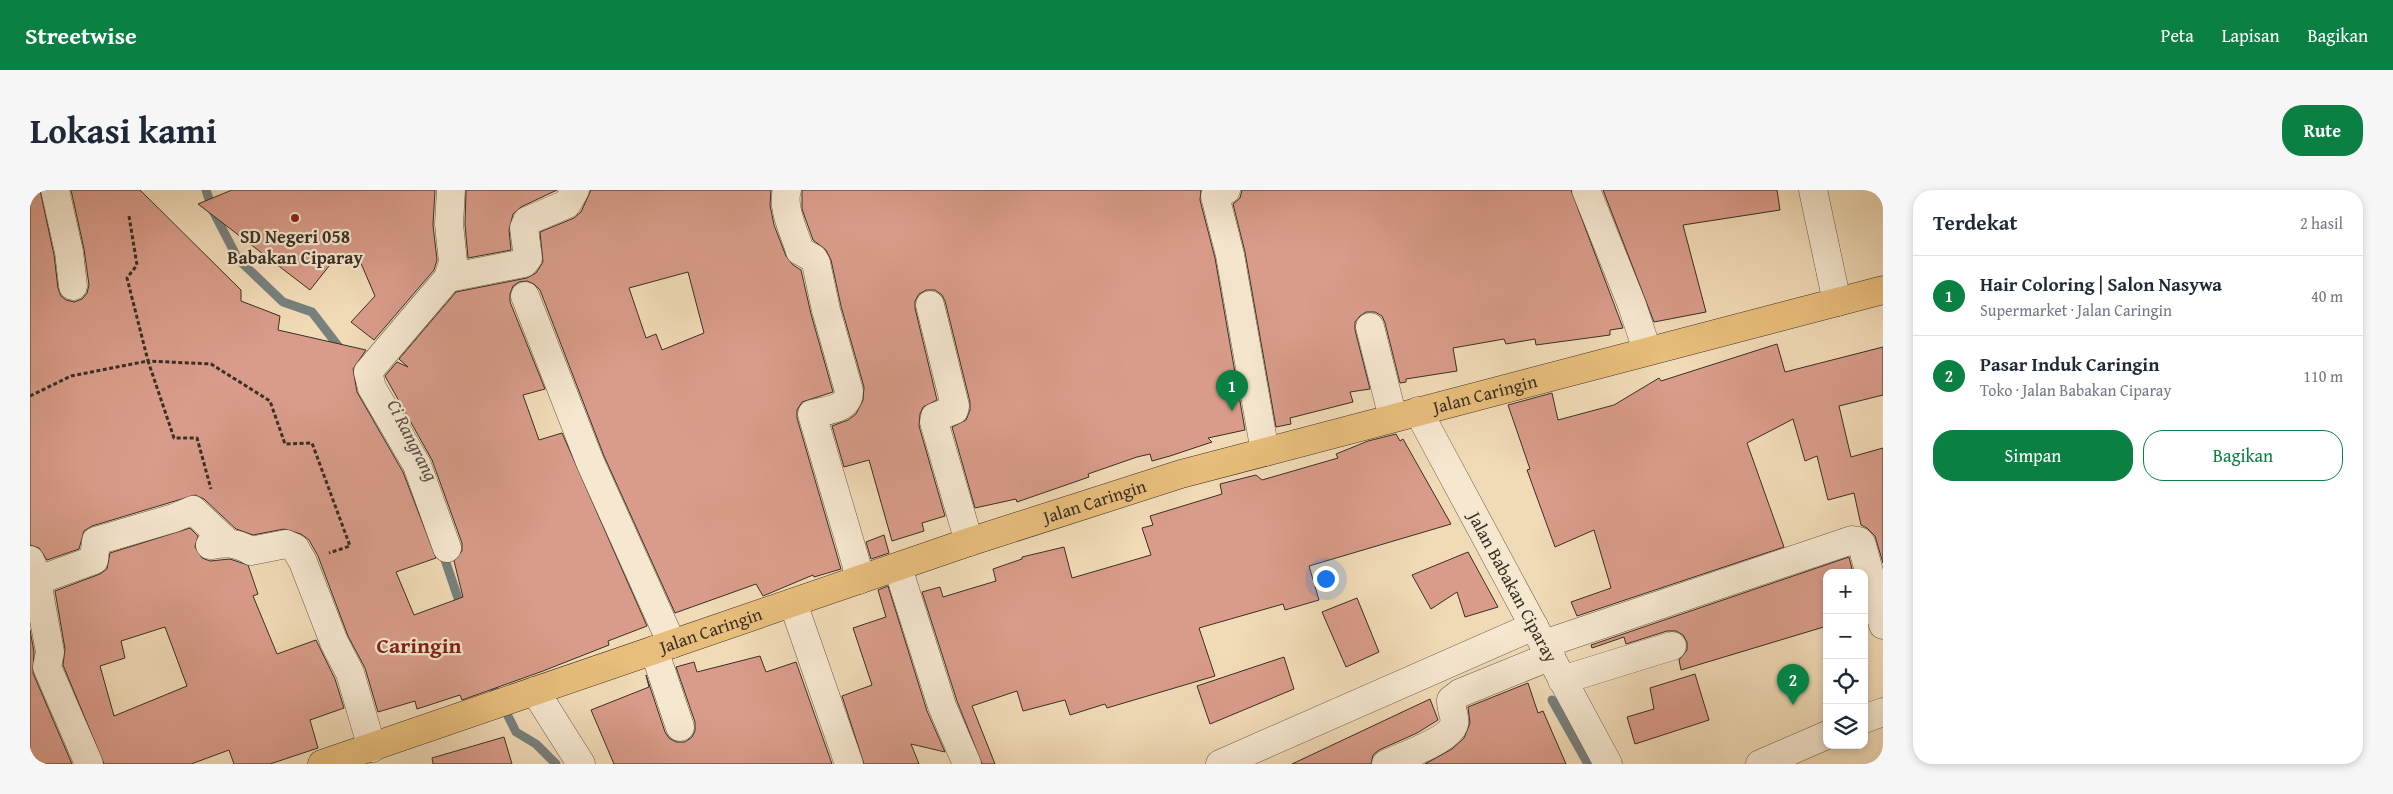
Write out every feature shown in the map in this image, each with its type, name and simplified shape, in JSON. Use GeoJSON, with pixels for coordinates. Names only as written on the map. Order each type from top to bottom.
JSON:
{"type":"FeatureCollection","features":[{"type":"Feature","properties":{"kind":"main road","name":"Jalan Caringin"},"geometry":{"type":"LineString","coordinates":[[322,764],[793,602],[898,568],[969,542],[1182,474],[1646,350],[1883,290]]}},
{"type":"Feature","properties":{"kind":"street"},"geometry":{"type":"LineString","coordinates":[[55,190],[69,252],[73,286]]}},
{"type":"Feature","properties":{"kind":"street"},"geometry":{"type":"LineString","coordinates":[[447,548],[417,465],[372,388],[368,372],[448,278],[453,262],[449,224],[451,190]]}},
{"type":"Feature","properties":{"kind":"street"},"geometry":{"type":"LineString","coordinates":[[449,224],[465,190]]}},
{"type":"Feature","properties":{"kind":"street"},"geometry":{"type":"LineString","coordinates":[[448,278],[524,263],[528,258],[524,228],[527,221],[567,204],[575,190]]}},
{"type":"Feature","properties":{"kind":"street"},"geometry":{"type":"LineString","coordinates":[[787,190],[785,197],[800,251],[815,260],[826,310],[847,380],[849,398],[843,406],[812,414],[856,563],[858,580]]}},
{"type":"Feature","properties":{"kind":"street"},"geometry":{"type":"LineString","coordinates":[[1226,190],[1215,196],[1230,255],[1265,452]]}},
{"type":"Feature","properties":{"kind":"street"},"geometry":{"type":"LineString","coordinates":[[1586,190],[1632,305],[1646,350]]}},
{"type":"Feature","properties":{"kind":"street"},"geometry":{"type":"LineString","coordinates":[[1813,190],[1837,302]]}},
{"type":"Feature","properties":{"kind":"street"},"geometry":{"type":"LineString","coordinates":[[525,296],[664,647],[680,727]]}},
{"type":"Feature","properties":{"kind":"street"},"geometry":{"type":"LineString","coordinates":[[930,305],[955,406],[954,410],[935,417],[934,422],[969,542]]}},
{"type":"Feature","properties":{"kind":"street","name":"Jalan Babakan Ciparay"},"geometry":{"type":"LineString","coordinates":[[1370,327],[1386,399],[1405,414],[1548,651],[1608,764]]}},
{"type":"Feature","properties":{"kind":"street"},"geometry":{"type":"LineString","coordinates":[[88,764],[47,666],[50,652],[33,570],[94,560],[96,540],[174,518],[194,510],[226,542],[239,544],[251,551],[286,544],[295,548],[303,562],[334,642],[350,673],[372,748]]}},
{"type":"Feature","properties":{"kind":"street"},"geometry":{"type":"LineString","coordinates":[[1220,764],[1548,651],[1852,540],[1859,541],[1862,545],[1883,625]]}},
{"type":"Feature","properties":{"kind":"street"},"geometry":{"type":"LineString","coordinates":[[898,568],[942,706],[968,764]]}},
{"type":"Feature","properties":{"kind":"street"},"geometry":{"type":"LineString","coordinates":[[793,602],[849,764]]}},
{"type":"Feature","properties":{"kind":"street"},"geometry":{"type":"LineString","coordinates":[[1386,764],[1435,742],[1449,731],[1454,722],[1452,700],[1460,693],[1548,651],[1672,646]]}},
{"type":"Feature","properties":{"kind":"street"},"geometry":{"type":"LineString","coordinates":[[526,695],[581,764]]}},
{"type":"Feature","properties":{"kind":"street"},"geometry":{"type":"LineString","coordinates":[[1868,718],[1883,712]]}},
{"type":"Feature","properties":{"kind":"street"},"geometry":{"type":"LineString","coordinates":[[1760,764],[1823,737]]}},
{"type":"Feature","properties":{"kind":"path"},"geometry":{"type":"LineString","coordinates":[[129,216],[137,265],[127,278],[148,361],[174,438],[197,438],[213,495]]}},
{"type":"Feature","properties":{"kind":"path"},"geometry":{"type":"LineString","coordinates":[[30,396],[72,376],[148,361],[211,364],[270,402],[285,444],[312,443],[350,546],[303,562]]}},
{"type":"Feature","properties":{"kind":"building"},"geometry":{"type":"Polygon","coordinates":[[[30,190],[40,190],[54,255],[58,288],[61,296],[66,300],[74,302],[82,299],[87,293],[89,285],[84,249],[71,190],[140,190],[241,290],[241,301],[280,316],[278,330],[366,350],[353,369],[357,392],[403,472],[436,558],[396,572],[414,615],[463,597],[454,561],[462,551],[462,543],[432,460],[385,376],[397,362],[408,367],[399,359],[456,292],[527,278],[536,273],[543,262],[540,232],[574,218],[581,212],[591,190],[771,190],[770,205],[774,225],[786,256],[793,265],[801,270],[833,392],[802,402],[797,410],[797,418],[841,569],[814,577],[813,575],[763,596],[756,584],[675,613],[604,456],[540,290],[534,284],[527,281],[519,282],[513,286],[510,302],[545,389],[523,395],[539,440],[562,433],[647,626],[608,641],[609,645],[462,700],[460,695],[417,709],[415,701],[378,712],[365,668],[348,636],[318,556],[309,540],[301,534],[284,529],[253,535],[236,529],[204,499],[195,495],[92,526],[84,531],[79,549],[47,560],[39,548],[30,545],[30,190]],[[688,272],[629,288],[646,338],[656,334],[662,350],[704,333],[688,272]]]}},
{"type":"Feature","properties":{"kind":"building"},"geometry":{"type":"Polygon","coordinates":[[[232,190],[435,190],[433,225],[437,260],[434,270],[374,340],[351,322],[375,296],[357,254],[329,266],[310,290],[198,204],[232,190]]]}},
{"type":"Feature","properties":{"kind":"building"},"geometry":{"type":"Polygon","coordinates":[[[466,190],[557,190],[521,207],[513,214],[509,230],[511,250],[468,258],[465,224],[466,190]]]}},
{"type":"Feature","properties":{"kind":"building"},"geometry":{"type":"Polygon","coordinates":[[[802,190],[1201,190],[1200,200],[1215,258],[1245,430],[1208,438],[1212,442],[1152,461],[1150,454],[1137,457],[1088,474],[1089,477],[1017,502],[1016,499],[975,508],[952,427],[966,420],[970,410],[970,402],[945,301],[942,295],[935,290],[926,290],[919,294],[915,301],[915,308],[937,400],[923,407],[919,426],[945,516],[922,523],[924,531],[892,541],[869,460],[844,467],[832,426],[848,420],[856,414],[863,400],[864,387],[841,306],[831,260],[826,250],[813,240],[802,209],[802,190]]]}},
{"type":"Feature","properties":{"kind":"building"},"geometry":{"type":"Polygon","coordinates":[[[1242,190],[1571,190],[1623,328],[1610,330],[1610,335],[1536,345],[1535,339],[1506,344],[1504,339],[1453,348],[1457,371],[1406,379],[1406,382],[1400,383],[1382,316],[1375,312],[1366,312],[1355,322],[1355,330],[1370,389],[1350,392],[1353,402],[1290,418],[1291,424],[1276,427],[1245,252],[1233,204],[1240,198],[1242,190]]]}},
{"type":"Feature","properties":{"kind":"building"},"geometry":{"type":"Polygon","coordinates":[[[1603,190],[1777,190],[1780,210],[1683,225],[1706,312],[1654,322],[1603,190]]]}},
{"type":"Feature","properties":{"kind":"building"},"geometry":{"type":"Polygon","coordinates":[[[1777,344],[1785,372],[1883,347],[1883,395],[1839,406],[1851,457],[1883,448],[1883,563],[1875,536],[1861,525],[1854,493],[1828,500],[1817,456],[1805,461],[1793,419],[1747,443],[1784,547],[1577,616],[1571,602],[1611,588],[1594,530],[1555,547],[1527,470],[1530,469],[1508,405],[1552,393],[1558,420],[1614,405],[1659,378],[1661,381],[1777,344]]]}},
{"type":"Feature","properties":{"kind":"building"},"geometry":{"type":"Polygon","coordinates":[[[1396,434],[1400,441],[1403,439],[1451,524],[1309,566],[1319,600],[1285,610],[1283,604],[1199,628],[1215,676],[1107,708],[1105,704],[1070,715],[1065,700],[1023,711],[1017,691],[972,706],[995,764],[982,764],[957,701],[922,592],[940,587],[943,597],[996,581],[993,569],[1022,559],[1022,557],[1064,547],[1072,578],[1151,555],[1142,528],[1153,525],[1150,516],[1222,494],[1220,484],[1256,475],[1262,480],[1338,458],[1336,454],[1368,441],[1396,434]]]}},
{"type":"Feature","properties":{"kind":"building"},"geometry":{"type":"Polygon","coordinates":[[[190,528],[198,536],[195,547],[202,558],[210,561],[230,559],[248,565],[258,594],[253,596],[277,654],[316,640],[335,679],[344,708],[310,720],[318,748],[270,764],[234,764],[229,750],[191,764],[104,764],[63,665],[65,649],[55,591],[100,574],[107,569],[110,553],[190,528]],[[165,627],[121,641],[125,658],[100,666],[114,716],[187,686],[165,627]]]}},
{"type":"Feature","properties":{"kind":"building"},"geometry":{"type":"Polygon","coordinates":[[[884,535],[889,553],[871,559],[866,542],[884,535]]]}},
{"type":"Feature","properties":{"kind":"building"},"geometry":{"type":"Polygon","coordinates":[[[1468,552],[1498,607],[1465,617],[1457,592],[1431,609],[1412,575],[1468,552]]]}},
{"type":"Feature","properties":{"kind":"building"},"geometry":{"type":"Polygon","coordinates":[[[1849,557],[1852,569],[1823,569],[1823,627],[1681,670],[1679,660],[1687,650],[1687,642],[1683,635],[1676,631],[1667,631],[1626,644],[1624,637],[1592,648],[1591,645],[1849,557]]]}},
{"type":"Feature","properties":{"kind":"building"},"geometry":{"type":"Polygon","coordinates":[[[888,586],[927,711],[945,752],[911,744],[919,764],[864,764],[842,696],[872,685],[853,628],[886,617],[878,590],[888,586]]]}},
{"type":"Feature","properties":{"kind":"building"},"geometry":{"type":"Polygon","coordinates":[[[1357,598],[1379,652],[1346,667],[1322,612],[1357,598]]]}},
{"type":"Feature","properties":{"kind":"building"},"geometry":{"type":"Polygon","coordinates":[[[30,630],[34,652],[33,673],[72,764],[30,764],[30,630]]]}},
{"type":"Feature","properties":{"kind":"building"},"geometry":{"type":"Polygon","coordinates":[[[760,656],[766,672],[796,662],[832,764],[614,764],[591,710],[649,687],[646,675],[665,732],[669,738],[676,742],[685,742],[692,737],[695,731],[695,722],[676,667],[694,662],[697,672],[760,656]]]}},
{"type":"Feature","properties":{"kind":"building"},"geometry":{"type":"Polygon","coordinates":[[[1284,657],[1294,689],[1210,724],[1197,686],[1284,657]]]}},
{"type":"Feature","properties":{"kind":"building"},"geometry":{"type":"Polygon","coordinates":[[[1695,674],[1709,720],[1635,744],[1627,717],[1654,709],[1650,688],[1695,674]]]}},
{"type":"Feature","properties":{"kind":"building"},"geometry":{"type":"Polygon","coordinates":[[[1528,683],[1538,713],[1543,711],[1566,764],[1425,764],[1452,749],[1464,738],[1470,723],[1468,707],[1528,683]]]}},
{"type":"Feature","properties":{"kind":"building"},"geometry":{"type":"Polygon","coordinates":[[[1430,699],[1438,720],[1417,733],[1379,750],[1373,755],[1371,764],[1292,764],[1430,699]]]}},
{"type":"Feature","properties":{"kind":"building"},"geometry":{"type":"Polygon","coordinates":[[[504,737],[512,764],[433,764],[432,758],[504,737]]]}},
{"type":"Feature","properties":{"kind":"waterway","name":"Ci Rangrang"},"geometry":{"type":"LineString","coordinates":[[206,190],[213,211],[238,259],[283,302],[312,312],[342,351]]}},
{"type":"Feature","properties":{"kind":"waterway","name":"Ci Rangrang"},"geometry":{"type":"LineString","coordinates":[[442,551],[462,610]]}},
{"type":"Feature","properties":{"kind":"waterway","name":"Ci Rangrang"},"geometry":{"type":"LineString","coordinates":[[489,678],[516,732],[536,744],[556,764]]}},
{"type":"Feature","properties":{"kind":"waterway"},"geometry":{"type":"LineString","coordinates":[[1552,700],[1588,764]]}},
{"type":"Feature","properties":{"kind":"place","name":"SD Negeri 058 Babakan Ciparay"},"geometry":{"type":"Point","coordinates":[295,218]}},
{"type":"Feature","properties":{"kind":"place","name":"Hair Coloring | Salon Nasywa"},"geometry":{"type":"Point","coordinates":[1232,411]}},
{"type":"Feature","properties":{"kind":"place","name":"Pasar Induk Caringin"},"geometry":{"type":"Point","coordinates":[1793,705]}},
{"type":"Feature","properties":{"kind":"district","name":"Caringin"},"geometry":{"type":"Point","coordinates":[419,645]}}]}
